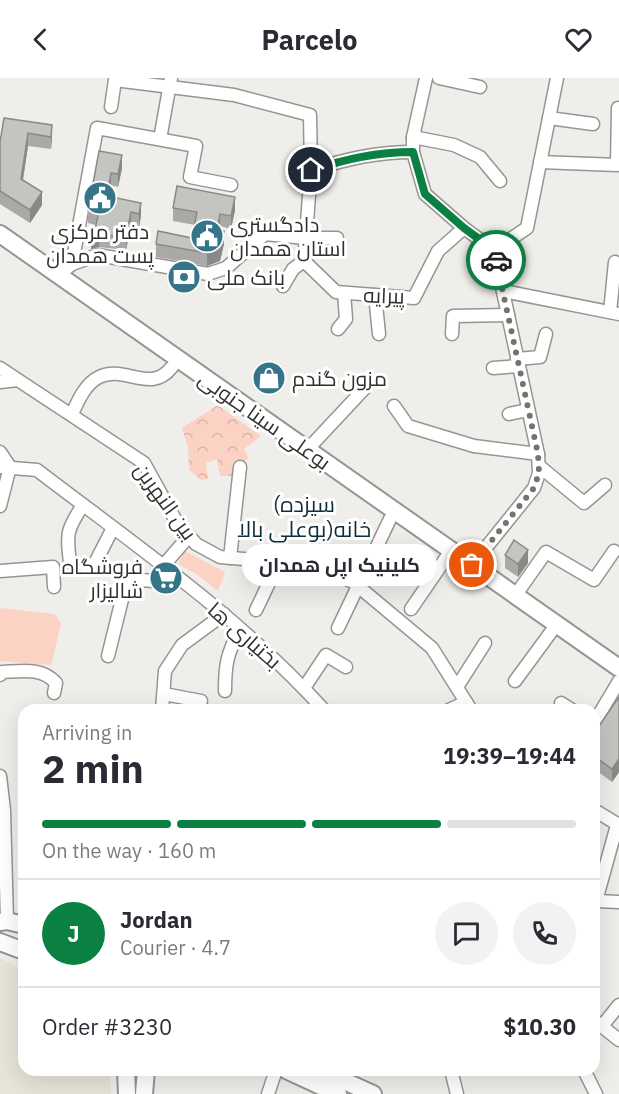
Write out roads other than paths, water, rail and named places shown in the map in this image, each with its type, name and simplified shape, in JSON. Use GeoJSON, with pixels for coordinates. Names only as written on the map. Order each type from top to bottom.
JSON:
{"type":"FeatureCollection","features":[{"type":"Feature","properties":{"kind":"main road","name":"بوعلی سینا جنوبی"},"geometry":{"type":"LineString","coordinates":[[0,234],[619,668]]}},
{"type":"Feature","properties":{"kind":"main road","name":"بوعلی سینا جنوبی"},"geometry":{"type":"LineString","coordinates":[[0,246],[619,680]]}},
{"type":"Feature","properties":{"kind":"main road"},"geometry":{"type":"LineString","coordinates":[[0,942],[18,949]]}},
{"type":"Feature","properties":{"kind":"main road"},"geometry":{"type":"LineString","coordinates":[[126,1076],[127,1094]]}},
{"type":"Feature","properties":{"kind":"main road"},"geometry":{"type":"LineString","coordinates":[[144,1094],[146,1076]]}},
{"type":"Feature","properties":{"kind":"main road"},"geometry":{"type":"LineString","coordinates":[[298,1076],[338,1094]]}},
{"type":"Feature","properties":{"kind":"main road"},"geometry":{"type":"LineString","coordinates":[[333,1076],[373,1094]]}},
{"type":"Feature","properties":{"kind":"street"},"geometry":{"type":"LineString","coordinates":[[426,78],[413,137],[413,152],[425,194],[464,228],[494,250],[538,460],[539,473],[534,488],[472,565]]}},
{"type":"Feature","properties":{"kind":"street"},"geometry":{"type":"LineString","coordinates":[[439,78],[480,87]]}},
{"type":"Feature","properties":{"kind":"street"},"geometry":{"type":"LineString","coordinates":[[494,250],[527,228],[557,78]]}},
{"type":"Feature","properties":{"kind":"street"},"geometry":{"type":"LineString","coordinates":[[111,107],[115,79],[170,83],[234,95],[310,115],[311,170],[304,261],[293,269],[283,286]]}},
{"type":"Feature","properties":{"kind":"street"},"geometry":{"type":"LineString","coordinates":[[160,139],[170,83]]}},
{"type":"Feature","properties":{"kind":"street"},"geometry":{"type":"LineString","coordinates":[[540,162],[617,165],[618,108]]}},
{"type":"Feature","properties":{"kind":"street"},"geometry":{"type":"LineString","coordinates":[[549,118],[593,124]]}},
{"type":"Feature","properties":{"kind":"street"},"geometry":{"type":"LineString","coordinates":[[72,264],[97,128],[196,146],[190,177],[231,184]]}},
{"type":"Feature","properties":{"kind":"street"},"geometry":{"type":"LineString","coordinates":[[413,137],[454,145],[480,157],[500,181]]}},
{"type":"Feature","properties":{"kind":"street"},"geometry":{"type":"LineString","coordinates":[[311,170],[351,158],[390,152],[413,152]]}},
{"type":"Feature","properties":{"kind":"street","name":"پیرایه"},"geometry":{"type":"LineString","coordinates":[[304,261],[336,292],[414,298],[438,251],[464,228]]}},
{"type":"Feature","properties":{"kind":"street"},"geometry":{"type":"LineString","coordinates":[[58,276],[72,264],[98,255],[208,274],[226,268],[265,234],[337,238]]}},
{"type":"Feature","properties":{"kind":"street"},"geometry":{"type":"LineString","coordinates":[[503,291],[614,313],[615,262]]}},
{"type":"Feature","properties":{"kind":"street"},"geometry":{"type":"LineString","coordinates":[[338,329],[346,319],[344,293]]}},
{"type":"Feature","properties":{"kind":"street"},"geometry":{"type":"LineString","coordinates":[[375,295],[379,334]]}},
{"type":"Feature","properties":{"kind":"street"},"geometry":{"type":"LineString","coordinates":[[452,334],[453,316],[508,315]]}},
{"type":"Feature","properties":{"kind":"street"},"geometry":{"type":"LineString","coordinates":[[493,368],[540,357],[546,334]]}},
{"type":"Feature","properties":{"kind":"street"},"geometry":{"type":"LineString","coordinates":[[72,414],[82,392],[99,376],[120,374],[148,380],[165,376],[172,367]]}},
{"type":"Feature","properties":{"kind":"street","name":"بین النهرین"},"geometry":{"type":"LineString","coordinates":[[0,368],[144,463],[176,521],[196,544],[220,557],[315,565],[353,582],[432,648],[468,704]]}},
{"type":"Feature","properties":{"kind":"street"},"geometry":{"type":"LineString","coordinates":[[0,382],[18,380]]}},
{"type":"Feature","properties":{"kind":"street"},"geometry":{"type":"LineString","coordinates":[[307,450],[364,389]]}},
{"type":"Feature","properties":{"kind":"street"},"geometry":{"type":"LineString","coordinates":[[394,406],[408,426],[474,446],[538,460],[584,503],[605,485]]}},
{"type":"Feature","properties":{"kind":"street"},"geometry":{"type":"LineString","coordinates":[[510,414],[528,410]]}},
{"type":"Feature","properties":{"kind":"street"},"geometry":{"type":"LineString","coordinates":[[0,452],[5,467],[0,506]]}},
{"type":"Feature","properties":{"kind":"street","name":"بختیاری ها"},"geometry":{"type":"LineString","coordinates":[[5,467],[37,470],[224,614],[319,704]]}},
{"type":"Feature","properties":{"kind":"street"},"geometry":{"type":"LineString","coordinates":[[230,558],[240,467]]}},
{"type":"Feature","properties":{"kind":"street"},"geometry":{"type":"LineString","coordinates":[[70,562],[67,538],[72,521],[83,505]]}},
{"type":"Feature","properties":{"kind":"street"},"geometry":{"type":"LineString","coordinates":[[338,628],[390,519]]}},
{"type":"Feature","properties":{"kind":"street"},"geometry":{"type":"LineString","coordinates":[[95,563],[113,528]]}},
{"type":"Feature","properties":{"kind":"street"},"geometry":{"type":"LineString","coordinates":[[108,656],[127,579],[154,581],[162,566],[189,537]]}},
{"type":"Feature","properties":{"kind":"street"},"geometry":{"type":"LineString","coordinates":[[515,596],[546,552],[594,580],[614,551]]}},
{"type":"Feature","properties":{"kind":"street"},"geometry":{"type":"LineString","coordinates":[[411,609],[446,558]]}},
{"type":"Feature","properties":{"kind":"street"},"geometry":{"type":"LineString","coordinates":[[256,610],[279,562]]}},
{"type":"Feature","properties":{"kind":"street"},"geometry":{"type":"LineString","coordinates":[[0,571],[53,567],[54,587]]}},
{"type":"Feature","properties":{"kind":"street"},"geometry":{"type":"LineString","coordinates":[[163,704],[165,671],[182,645],[224,614]]}},
{"type":"Feature","properties":{"kind":"street"},"geometry":{"type":"LineString","coordinates":[[225,692],[225,666],[240,629]]}},
{"type":"Feature","properties":{"kind":"street"},"geometry":{"type":"LineString","coordinates":[[515,681],[551,632]]}},
{"type":"Feature","properties":{"kind":"street"},"geometry":{"type":"LineString","coordinates":[[457,687],[485,643]]}},
{"type":"Feature","properties":{"kind":"street"},"geometry":{"type":"LineString","coordinates":[[304,688],[326,656],[346,667]]}},
{"type":"Feature","properties":{"kind":"street"},"geometry":{"type":"LineString","coordinates":[[0,675],[2,672],[22,671],[48,674],[56,683],[54,693]]}},
{"type":"Feature","properties":{"kind":"street"},"geometry":{"type":"LineString","coordinates":[[600,712],[619,680]]}},
{"type":"Feature","properties":{"kind":"street"},"geometry":{"type":"LineString","coordinates":[[164,694],[201,701]]}},
{"type":"Feature","properties":{"kind":"street"},"geometry":{"type":"LineString","coordinates":[[0,776],[4,810],[4,921]]}},
{"type":"Feature","properties":{"kind":"street"},"geometry":{"type":"LineString","coordinates":[[600,815],[618,825],[600,885]]}},
{"type":"Feature","properties":{"kind":"street"},"geometry":{"type":"LineString","coordinates":[[600,902],[619,902]]}},
{"type":"Feature","properties":{"kind":"street"},"geometry":{"type":"LineString","coordinates":[[600,1021],[619,1005]]}},
{"type":"Feature","properties":{"kind":"street"},"geometry":{"type":"LineString","coordinates":[[600,1025],[619,1040]]}},
{"type":"Feature","properties":{"kind":"street"},"geometry":{"type":"LineString","coordinates":[[268,1094],[274,1076]]}},
{"type":"Feature","properties":{"kind":"street"},"geometry":{"type":"LineString","coordinates":[[452,1076],[457,1094]]}},
{"type":"Feature","properties":{"kind":"street"},"geometry":{"type":"LineString","coordinates":[[587,1076],[596,1094]]}},
{"type":"Feature","properties":{"kind":"place","name":"دفتر مرکزی پست همدان"},"geometry":{"type":"Point","coordinates":[100,198]}},
{"type":"Feature","properties":{"kind":"place","name":"دادگستری استان همدان"},"geometry":{"type":"Point","coordinates":[207,236]}},
{"type":"Feature","properties":{"kind":"place","name":"بانک ملی"},"geometry":{"type":"Point","coordinates":[184,277]}},
{"type":"Feature","properties":{"kind":"place","name":"مزون گندم"},"geometry":{"type":"Point","coordinates":[269,378]}},
{"type":"Feature","properties":{"kind":"place","name":"کلینیک اپل همدان"},"geometry":{"type":"Point","coordinates":[472,565]}},
{"type":"Feature","properties":{"kind":"place","name":"فروشگاه شالیزار"},"geometry":{"type":"Point","coordinates":[166,578]}},
{"type":"Feature","properties":{"kind":"district","name":"(سیزده خانه(بوعلی بالا"},"geometry":{"type":"Point","coordinates":[304,516]}}]}
